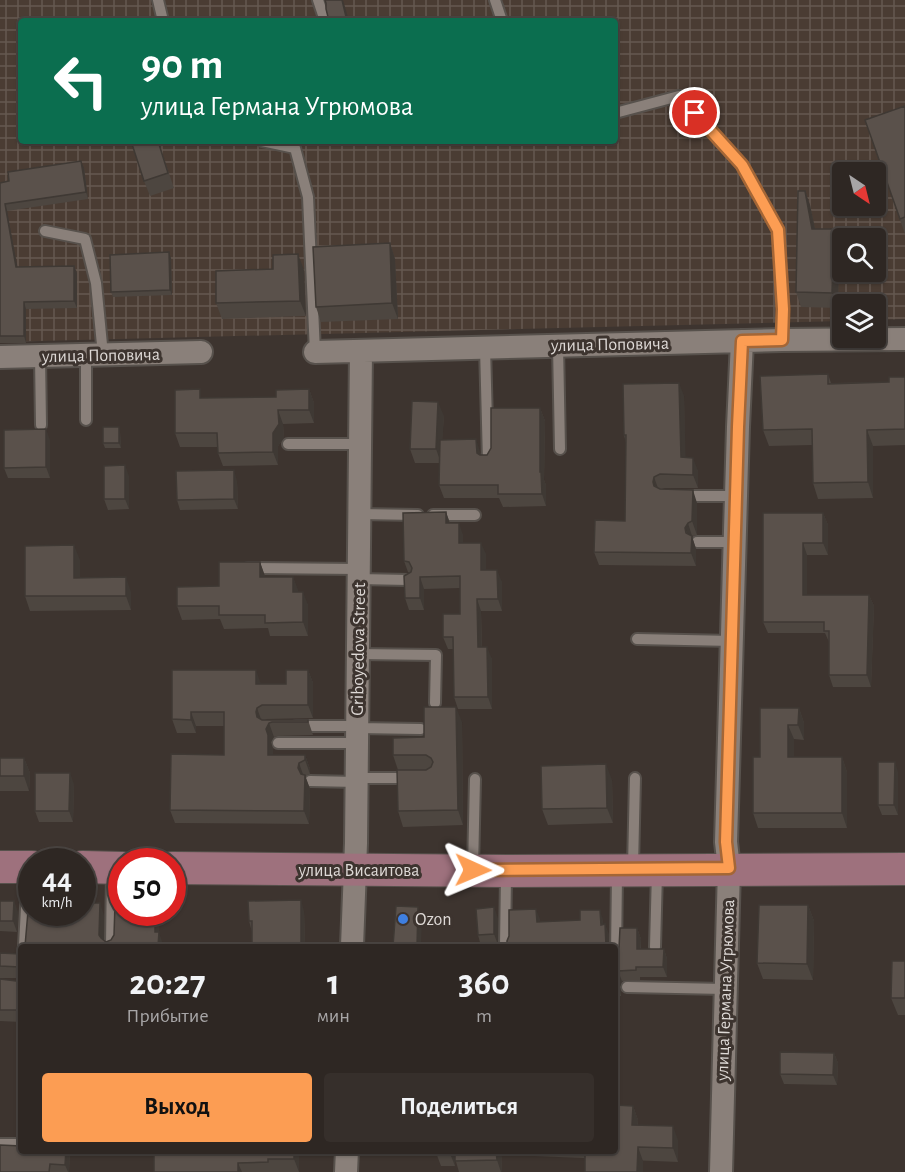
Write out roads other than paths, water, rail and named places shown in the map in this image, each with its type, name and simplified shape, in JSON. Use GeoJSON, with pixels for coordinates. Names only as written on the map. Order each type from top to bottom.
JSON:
{"type":"FeatureCollection","features":[{"type":"Feature","properties":{"kind":"main road","name":"улица Висаитова"},"geometry":{"type":"LineString","coordinates":[[186,868],[506,871],[729,868],[905,869]]}},
{"type":"Feature","properties":{"kind":"street","name":"улица Поповича"},"geometry":{"type":"LineString","coordinates":[[315,352],[905,339]]}},
{"type":"Feature","properties":{"kind":"street","name":"улица Германа Угрюмова"},"geometry":{"type":"LineString","coordinates":[[721,1172],[729,868],[726,842],[742,341]]}},
{"type":"Feature","properties":{"kind":"street","name":"Griboyedova Street"},"geometry":{"type":"LineString","coordinates":[[352,944],[357,780],[361,351]]}},
{"type":"Feature","properties":{"kind":"street","name":"улица Поповича"},"geometry":{"type":"LineString","coordinates":[[0,357],[201,352]]}},
{"type":"Feature","properties":{"kind":"street"},"geometry":{"type":"LineString","coordinates":[[346,1172],[347,1154]]}},
{"type":"Feature","properties":{"kind":"lane"},"geometry":{"type":"LineString","coordinates":[[158,0],[162,18]]}},
{"type":"Feature","properties":{"kind":"lane"},"geometry":{"type":"LineString","coordinates":[[318,0],[324,18]]}},
{"type":"Feature","properties":{"kind":"lane"},"geometry":{"type":"LineString","coordinates":[[495,0],[501,18]]}},
{"type":"Feature","properties":{"kind":"lane"},"geometry":{"type":"LineString","coordinates":[[618,113],[679,96],[742,165],[778,230],[783,309],[782,340]]}},
{"type":"Feature","properties":{"kind":"lane"},"geometry":{"type":"LineString","coordinates":[[297,144],[308,196],[315,352]]}},
{"type":"Feature","properties":{"kind":"lane"},"geometry":{"type":"LineString","coordinates":[[45,231],[85,239],[96,283],[94,355],[86,420]]}},
{"type":"Feature","properties":{"kind":"lane"},"geometry":{"type":"LineString","coordinates":[[558,345],[560,449]]}},
{"type":"Feature","properties":{"kind":"lane"},"geometry":{"type":"LineString","coordinates":[[485,347],[488,461]]}},
{"type":"Feature","properties":{"kind":"lane"},"geometry":{"type":"LineString","coordinates":[[40,356],[41,425]]}},
{"type":"Feature","properties":{"kind":"lane"},"geometry":{"type":"LineString","coordinates":[[288,444],[360,444]]}},
{"type":"Feature","properties":{"kind":"lane"},"geometry":{"type":"LineString","coordinates":[[676,496],[736,496]]}},
{"type":"Feature","properties":{"kind":"lane"},"geometry":{"type":"LineString","coordinates":[[359,514],[475,515]]}},
{"type":"Feature","properties":{"kind":"lane"},"geometry":{"type":"LineString","coordinates":[[697,542],[735,542]]}},
{"type":"Feature","properties":{"kind":"lane"},"geometry":{"type":"LineString","coordinates":[[234,568],[358,574],[409,580]]}},
{"type":"Feature","properties":{"kind":"lane"},"geometry":{"type":"LineString","coordinates":[[637,639],[733,641]]}},
{"type":"Feature","properties":{"kind":"lane"},"geometry":{"type":"LineString","coordinates":[[358,654],[436,655],[435,703]]}},
{"type":"Feature","properties":{"kind":"lane"},"geometry":{"type":"LineString","coordinates":[[279,726],[357,733]]}},
{"type":"Feature","properties":{"kind":"lane"},"geometry":{"type":"LineString","coordinates":[[278,743],[357,733],[421,729]]}},
{"type":"Feature","properties":{"kind":"lane"},"geometry":{"type":"LineString","coordinates":[[310,781],[422,778]]}},
{"type":"Feature","properties":{"kind":"lane"},"geometry":{"type":"LineString","coordinates":[[635,778],[636,869],[655,947]]}},
{"type":"Feature","properties":{"kind":"lane"},"geometry":{"type":"LineString","coordinates":[[473,870],[475,780]]}},
{"type":"Feature","properties":{"kind":"lane"},"geometry":{"type":"LineString","coordinates":[[105,868],[111,944]]}},
{"type":"Feature","properties":{"kind":"lane"},"geometry":{"type":"LineString","coordinates":[[618,946],[636,869]]}},
{"type":"Feature","properties":{"kind":"lane"},"geometry":{"type":"LineString","coordinates":[[505,944],[506,871]]}},
{"type":"Feature","properties":{"kind":"lane"},"geometry":{"type":"LineString","coordinates":[[23,926],[24,944]]}},
{"type":"Feature","properties":{"kind":"lane"},"geometry":{"type":"LineString","coordinates":[[627,987],[725,989]]}},
{"type":"Feature","properties":{"kind":"lane"},"geometry":{"type":"LineString","coordinates":[[0,1144],[18,1144]]}},
{"type":"Feature","properties":{"kind":"place","name":"Ozon"},"geometry":{"type":"Point","coordinates":[403,919]}}]}
